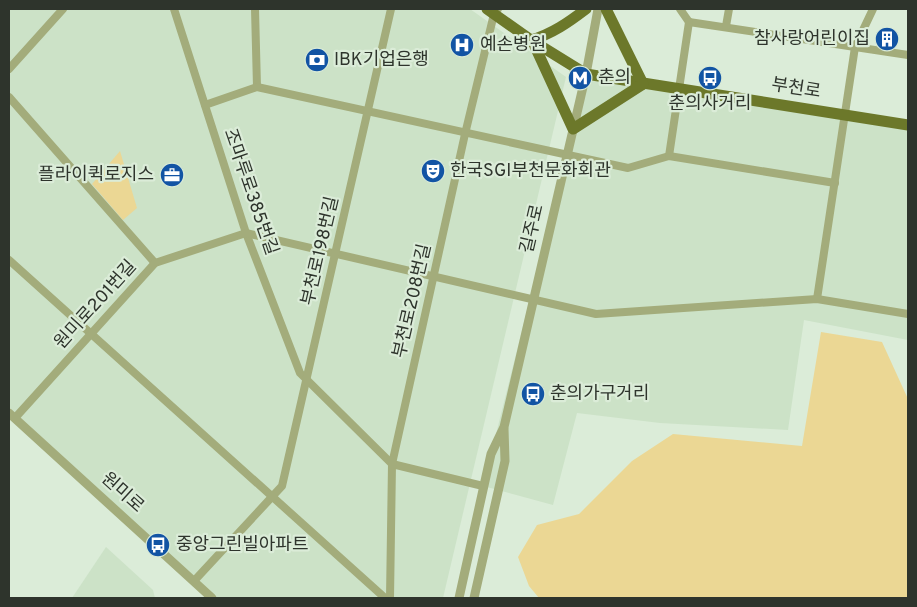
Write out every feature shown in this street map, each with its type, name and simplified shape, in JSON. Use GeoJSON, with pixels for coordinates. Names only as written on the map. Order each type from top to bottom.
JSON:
{"type":"FeatureCollection","features":[{"type":"Feature","properties":{"kind":"main road"},"geometry":{"type":"LineString","coordinates":[[586,9],[562,26],[532,40],[573,128],[644,84],[606,9]]}},
{"type":"Feature","properties":{"kind":"main road","name":"부천로"},"geometry":{"type":"LineString","coordinates":[[493,10],[532,40],[586,74],[908,125]]}},
{"type":"Feature","properties":{"kind":"street"},"geometry":{"type":"LineString","coordinates":[[9,69],[64,9]]}},
{"type":"Feature","properties":{"kind":"street","name":"조마루로385번길"},"geometry":{"type":"LineString","coordinates":[[174,9],[246,233],[300,373],[392,464]]}},
{"type":"Feature","properties":{"kind":"street"},"geometry":{"type":"LineString","coordinates":[[255,9],[257,87]]}},
{"type":"Feature","properties":{"kind":"street","name":"부천로198번길"},"geometry":{"type":"LineString","coordinates":[[194,581],[273,498],[282,486],[391,9]]}},
{"type":"Feature","properties":{"kind":"street","name":"길주로"},"geometry":{"type":"LineString","coordinates":[[459,598],[491,454],[504,427],[586,74],[598,9]]}},
{"type":"Feature","properties":{"kind":"street"},"geometry":{"type":"LineString","coordinates":[[669,156],[688,22],[680,9]]}},
{"type":"Feature","properties":{"kind":"street"},"geometry":{"type":"LineString","coordinates":[[726,26],[729,9]]}},
{"type":"Feature","properties":{"kind":"street"},"geometry":{"type":"LineString","coordinates":[[817,299],[855,47],[873,9]]}},
{"type":"Feature","properties":{"kind":"street","name":"부천로208번길"},"geometry":{"type":"LineString","coordinates":[[390,598],[392,464],[493,10]]}},
{"type":"Feature","properties":{"kind":"street"},"geometry":{"type":"LineString","coordinates":[[688,22],[726,26],[908,56]]}},
{"type":"Feature","properties":{"kind":"street"},"geometry":{"type":"LineString","coordinates":[[205,105],[257,87],[464,134],[628,168],[669,156],[835,183]]}},
{"type":"Feature","properties":{"kind":"street"},"geometry":{"type":"LineString","coordinates":[[9,97],[155,263]]}},
{"type":"Feature","properties":{"kind":"street"},"geometry":{"type":"LineString","coordinates":[[246,233],[533,301],[596,314],[817,299],[908,314]]}},
{"type":"Feature","properties":{"kind":"street","name":"원미로201번길"},"geometry":{"type":"LineString","coordinates":[[12,416],[155,263],[246,233]]}},
{"type":"Feature","properties":{"kind":"street"},"geometry":{"type":"LineString","coordinates":[[9,260],[385,598]]}},
{"type":"Feature","properties":{"kind":"street","name":"원미로"},"geometry":{"type":"LineString","coordinates":[[12,416],[212,598]]}},
{"type":"Feature","properties":{"kind":"street","name":"길주로"},"geometry":{"type":"LineString","coordinates":[[474,598],[505,461],[504,427]]}},
{"type":"Feature","properties":{"kind":"street"},"geometry":{"type":"LineString","coordinates":[[392,464],[484,486]]}},
{"type":"Feature","properties":{"kind":"street"},"geometry":{"type":"LineString","coordinates":[[480,502],[486,495],[490,495],[494,498],[495,506]]}},
{"type":"Feature","properties":{"kind":"shaded area"},"geometry":{"type":"Polygon","coordinates":[[[9,9],[470,9],[566,77],[443,598],[217,598],[9,407],[9,9]]]}},
{"type":"Feature","properties":{"kind":"shaded area"},"geometry":{"type":"Polygon","coordinates":[[[586,74],[908,125],[908,340],[804,320],[788,430],[660,423],[577,413],[553,505],[483,486],[586,74]]]}},
{"type":"Feature","properties":{"kind":"shaded area"},"geometry":{"type":"Polygon","coordinates":[[[120,151],[137,208],[123,220],[92,184],[120,151]]]}},
{"type":"Feature","properties":{"kind":"shaded area"},"geometry":{"type":"Polygon","coordinates":[[[821,332],[882,342],[908,399],[908,598],[539,598],[529,586],[518,557],[537,525],[579,514],[632,461],[673,434],[802,446],[821,332]]]}},
{"type":"Feature","properties":{"kind":"shaded area"},"geometry":{"type":"Polygon","coordinates":[[[106,547],[153,590],[155,598],[72,598],[106,547]]]}},
{"type":"Feature","properties":{"kind":"place","name":"참사랑어린이집"},"geometry":{"type":"Point","coordinates":[887,39]}},
{"type":"Feature","properties":{"kind":"place","name":"예손병원"},"geometry":{"type":"Point","coordinates":[462,45]}},
{"type":"Feature","properties":{"kind":"place","name":"IBK기업은행"},"geometry":{"type":"Point","coordinates":[317,60]}},
{"type":"Feature","properties":{"kind":"place","name":"춘의"},"geometry":{"type":"Point","coordinates":[580,78]}},
{"type":"Feature","properties":{"kind":"place","name":"춘의사거리"},"geometry":{"type":"Point","coordinates":[710,78]}},
{"type":"Feature","properties":{"kind":"place","name":"한국SGI부천문화회관"},"geometry":{"type":"Point","coordinates":[433,171]}},
{"type":"Feature","properties":{"kind":"place","name":"플라이퀵로지스"},"geometry":{"type":"Point","coordinates":[172,175]}},
{"type":"Feature","properties":{"kind":"place","name":"춘의가구거리"},"geometry":{"type":"Point","coordinates":[533,394]}},
{"type":"Feature","properties":{"kind":"place","name":"중앙그린빌아파트"},"geometry":{"type":"Point","coordinates":[158,545]}}]}
